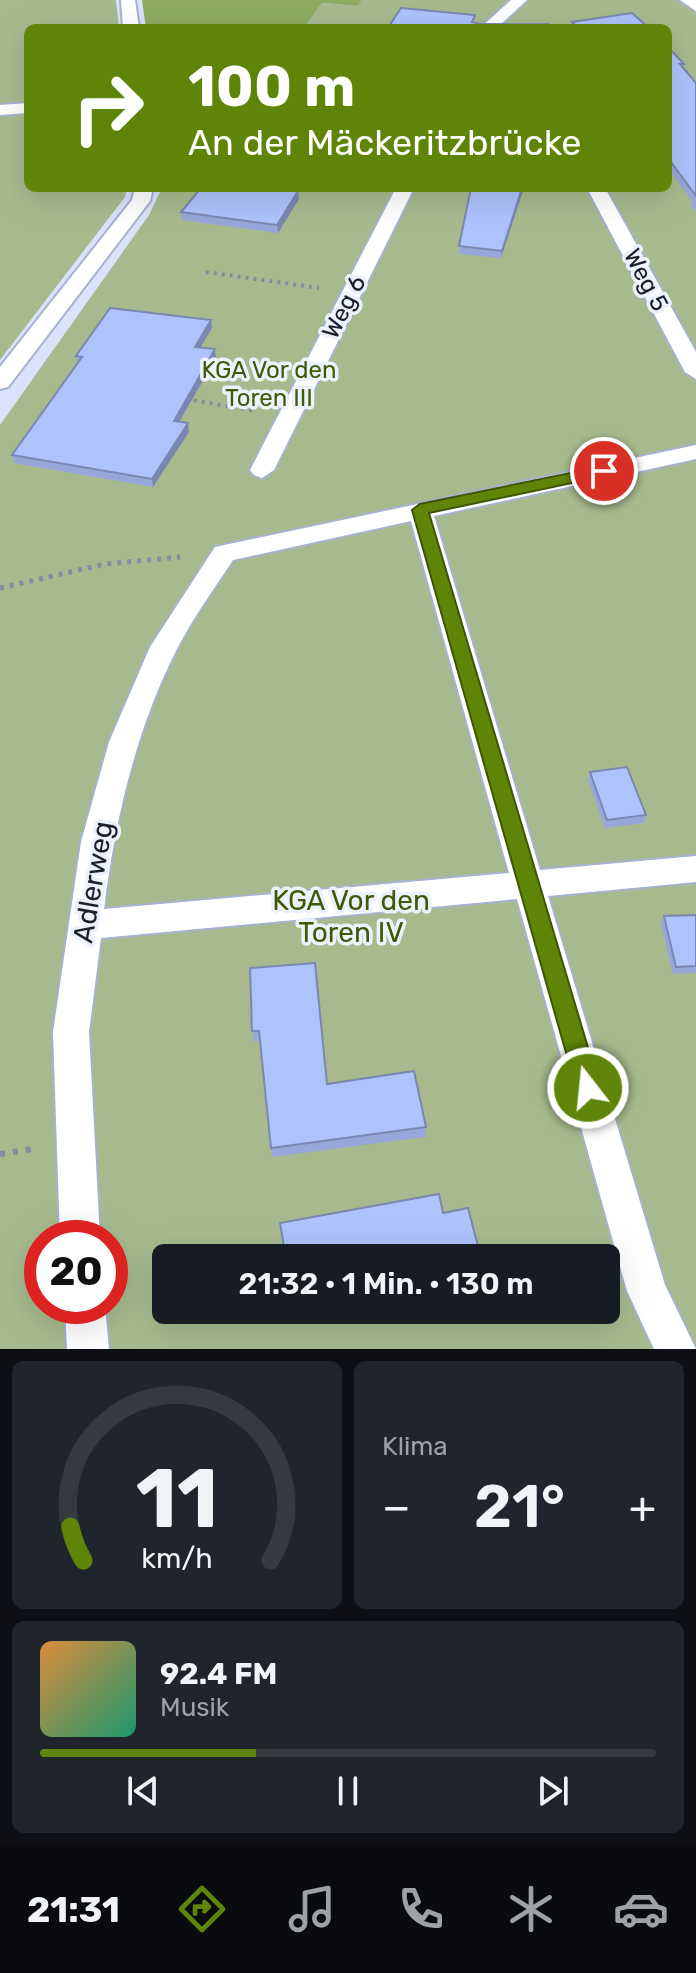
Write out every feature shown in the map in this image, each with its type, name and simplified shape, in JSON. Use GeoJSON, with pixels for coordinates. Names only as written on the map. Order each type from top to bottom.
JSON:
{"type":"FeatureCollection","features":[{"type":"Feature","properties":{"kind":"lane"},"geometry":{"type":"LineString","coordinates":[[128,0],[131,24]]}},
{"type":"Feature","properties":{"kind":"lane"},"geometry":{"type":"LineString","coordinates":[[493,24],[520,0]]}},
{"type":"Feature","properties":{"kind":"lane"},"geometry":{"type":"LineString","coordinates":[[687,0],[696,7]]}},
{"type":"Feature","properties":{"kind":"lane"},"geometry":{"type":"LineString","coordinates":[[0,110],[24,108]]}},
{"type":"Feature","properties":{"kind":"lane"},"geometry":{"type":"LineString","coordinates":[[0,382],[141,201],[143,192]]}},
{"type":"Feature","properties":{"kind":"lane","name":"Weg 6"},"geometry":{"type":"LineString","coordinates":[[262,470],[403,192]]}},
{"type":"Feature","properties":{"kind":"lane","name":"Weg 5"},"geometry":{"type":"LineString","coordinates":[[598,192],[696,372]]}},
{"type":"Feature","properties":{"kind":"lane"},"geometry":{"type":"LineString","coordinates":[[224,553],[696,452]]}},
{"type":"Feature","properties":{"kind":"lane"},"geometry":{"type":"LineString","coordinates":[[420,510],[647,1291],[676,1349]]}},
{"type":"Feature","properties":{"kind":"lane","name":"Adlerweg"},"geometry":{"type":"LineString","coordinates":[[79,1220],[71,1032],[83,925],[97,842],[124,742],[164,647],[224,553]]}},
{"type":"Feature","properties":{"kind":"lane"},"geometry":{"type":"LineString","coordinates":[[83,925],[696,869]]}},
{"type":"Feature","properties":{"kind":"lane"},"geometry":{"type":"LineString","coordinates":[[86,1324],[88,1349]]}},
{"type":"Feature","properties":{"kind":"path"},"geometry":{"type":"LineString","coordinates":[[206,272],[351,292]]}},
{"type":"Feature","properties":{"kind":"path"},"geometry":{"type":"LineString","coordinates":[[175,397],[288,416]]}},
{"type":"Feature","properties":{"kind":"path"},"geometry":{"type":"LineString","coordinates":[[0,588],[105,564],[224,553]]}},
{"type":"Feature","properties":{"kind":"green space"},"geometry":{"type":"Polygon","coordinates":[[[0,0],[116,0],[119,24],[24,24],[24,105],[0,107],[0,0]]]}},
{"type":"Feature","properties":{"kind":"green space"},"geometry":{"type":"Polygon","coordinates":[[[142,0],[362,0],[357,6],[322,3],[307,24],[145,24],[142,0]]]}},
{"type":"Feature","properties":{"kind":"green space","name":"KGA Vor den Toren IV"},"geometry":{"type":"Polygon","coordinates":[[[362,0],[696,0],[696,1349],[0,1349],[0,425],[149,215],[160,192],[672,192],[672,24],[307,24],[322,3],[356,6],[362,0]]]}},
{"type":"Feature","properties":{"kind":"green space"},"geometry":{"type":"Polygon","coordinates":[[[24,112],[24,192],[126,192],[0,360],[0,114],[24,112]]]}},
{"type":"Feature","properties":{"kind":"building"},"geometry":{"type":"Polygon","coordinates":[[[401,8],[475,15],[472,22],[480,24],[391,24],[401,8]]]}},
{"type":"Feature","properties":{"kind":"building"},"geometry":{"type":"Polygon","coordinates":[[[632,13],[644,24],[574,24],[572,22],[632,13]]]}},
{"type":"Feature","properties":{"kind":"building"},"geometry":{"type":"Polygon","coordinates":[[[672,51],[696,83],[696,196],[672,163],[672,51]]]}},
{"type":"Feature","properties":{"kind":"building"},"geometry":{"type":"Polygon","coordinates":[[[198,192],[297,192],[277,225],[181,212],[198,192]]]}},
{"type":"Feature","properties":{"kind":"building"},"geometry":{"type":"Polygon","coordinates":[[[470,192],[521,192],[502,251],[459,246],[470,192]]]}},
{"type":"Feature","properties":{"kind":"building"},"geometry":{"type":"Polygon","coordinates":[[[110,308],[211,320],[195,347],[215,349],[174,421],[188,423],[152,479],[12,455],[82,357],[76,356],[110,308]]]}},
{"type":"Feature","properties":{"kind":"building"},"geometry":{"type":"Polygon","coordinates":[[[627,767],[646,815],[607,820],[590,772],[627,767]]]}},
{"type":"Feature","properties":{"kind":"building"},"geometry":{"type":"Polygon","coordinates":[[[696,915],[696,966],[676,967],[664,916],[696,915]]]}},
{"type":"Feature","properties":{"kind":"building"},"geometry":{"type":"Polygon","coordinates":[[[315,963],[327,1084],[414,1071],[426,1127],[271,1148],[259,1031],[252,1031],[250,968],[315,963]]]}},
{"type":"Feature","properties":{"kind":"building"},"geometry":{"type":"Polygon","coordinates":[[[439,1194],[443,1213],[468,1208],[477,1244],[284,1244],[280,1223],[439,1194]]]}},
{"type":"Feature","properties":{"kind":"route"},"geometry":{"type":"LineString","coordinates":[[588,1088],[420,510],[604,471]]}},
{"type":"Feature","properties":{"kind":"park label","name":"KGA Vor den Toren III"},"geometry":{"type":"Point","coordinates":[269,384]}}]}
